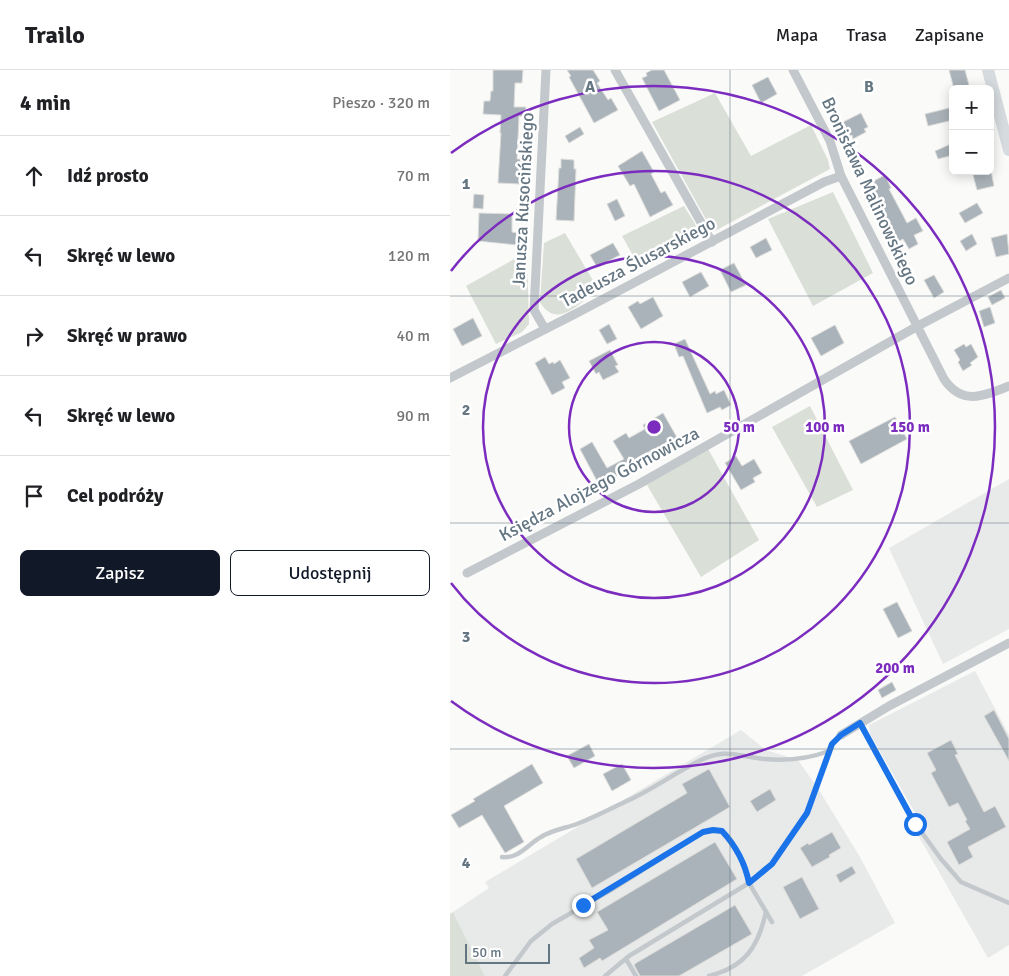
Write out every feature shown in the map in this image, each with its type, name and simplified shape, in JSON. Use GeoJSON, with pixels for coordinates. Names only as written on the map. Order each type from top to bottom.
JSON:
{"type":"FeatureCollection","features":[{"type":"Feature","properties":{"kind":"street","name":"Janusza Kusocińskiego"},"geometry":{"type":"LineString","coordinates":[[544,329],[534,310],[546,70]]}},
{"type":"Feature","properties":{"kind":"street"},"geometry":{"type":"LineString","coordinates":[[615,70],[712,242]]}},
{"type":"Feature","properties":{"kind":"street","name":"Bronisława Malinowskiego"},"geometry":{"type":"LineString","coordinates":[[793,70],[830,141],[841,176],[916,327],[949,388],[958,394],[968,397],[986,395],[1009,386]]}},
{"type":"Feature","properties":{"kind":"street"},"geometry":{"type":"LineString","coordinates":[[988,70],[1009,150]]}},
{"type":"Feature","properties":{"kind":"street","name":"Tadeusza Ślusarskiego"},"geometry":{"type":"LineString","coordinates":[[450,378],[824,182],[841,176]]}},
{"type":"Feature","properties":{"kind":"street","name":"Księdza Alojzego Górnowicza"},"geometry":{"type":"LineString","coordinates":[[467,573],[639,484],[916,327],[1009,278]]}},
{"type":"Feature","properties":{"kind":"street"},"geometry":{"type":"LineString","coordinates":[[841,735],[889,706],[1009,643]]}},
{"type":"Feature","properties":{"kind":"lane"},"geometry":{"type":"LineString","coordinates":[[860,723],[915,824],[941,858],[961,882],[1009,903]]}},
{"type":"Feature","properties":{"kind":"lane"},"geometry":{"type":"LineString","coordinates":[[605,976],[626,959],[749,883],[772,864],[807,813],[832,744],[841,735]]}},
{"type":"Feature","properties":{"kind":"lane"},"geometry":{"type":"LineString","coordinates":[[502,857],[509,858],[541,837],[578,824],[632,799],[714,754],[724,753],[765,759],[791,760],[829,751]]}},
{"type":"Feature","properties":{"kind":"lane"},"geometry":{"type":"LineString","coordinates":[[505,976],[531,941],[552,924],[611,890],[703,832],[722,831],[731,841],[745,866],[749,883],[772,922]]}},
{"type":"Feature","properties":{"kind":"lane"},"geometry":{"type":"LineString","coordinates":[[709,976],[734,966],[748,956],[758,941],[766,912]]}},
{"type":"Feature","properties":{"kind":"lane"},"geometry":{"type":"LineString","coordinates":[[626,959],[636,976]]}},
{"type":"Feature","properties":{"kind":"shaded area"},"geometry":{"type":"Polygon","coordinates":[[[715,93],[751,156],[811,125],[828,160],[830,169],[713,232],[652,122],[715,93]]]}},
{"type":"Feature","properties":{"kind":"shaded area"},"geometry":{"type":"Polygon","coordinates":[[[833,192],[873,273],[813,306],[768,219],[833,192]]]}},
{"type":"Feature","properties":{"kind":"shaded area"},"geometry":{"type":"Polygon","coordinates":[[[684,206],[695,224],[695,233],[682,245],[639,266],[622,236],[684,206]]]}},
{"type":"Feature","properties":{"kind":"shaded area"},"geometry":{"type":"Polygon","coordinates":[[[565,233],[598,289],[569,311],[554,314],[547,310],[540,302],[544,243],[565,233]]]}},
{"type":"Feature","properties":{"kind":"shaded area"},"geometry":{"type":"Polygon","coordinates":[[[527,252],[529,324],[522,332],[496,344],[466,286],[527,252]]]}},
{"type":"Feature","properties":{"kind":"shaded area"},"geometry":{"type":"Polygon","coordinates":[[[810,406],[853,490],[817,507],[772,427],[810,406]]]}},
{"type":"Feature","properties":{"kind":"shaded area"},"geometry":{"type":"Polygon","coordinates":[[[708,449],[759,540],[701,577],[647,485],[708,449]]]}},
{"type":"Feature","properties":{"kind":"shaded area"},"geometry":{"type":"Polygon","coordinates":[[[1009,479],[1009,629],[943,664],[889,548],[1009,479]]]}},
{"type":"Feature","properties":{"kind":"shaded area"},"geometry":{"type":"Polygon","coordinates":[[[975,671],[1009,735],[1009,945],[988,958],[918,835],[929,828],[918,818],[870,734],[869,725],[975,671]]]}},
{"type":"Feature","properties":{"kind":"shaded area"},"geometry":{"type":"Polygon","coordinates":[[[741,730],[766,750],[798,760],[819,790],[860,857],[895,923],[802,976],[485,976],[453,912],[489,888],[485,882],[741,730]]]}},
{"type":"Feature","properties":{"kind":"shaded area"},"geometry":{"type":"Polygon","coordinates":[[[453,912],[485,976],[450,976],[450,914],[453,912]]]}},
{"type":"Feature","properties":{"kind":"building"},"geometry":{"type":"Polygon","coordinates":[[[493,70],[523,70],[522,83],[515,83],[514,107],[526,107],[525,117],[519,116],[517,159],[521,159],[520,184],[498,183],[501,115],[483,114],[484,101],[490,101],[491,91],[493,91],[493,70]]]}},
{"type":"Feature","properties":{"kind":"building"},"geometry":{"type":"Polygon","coordinates":[[[567,70],[593,70],[600,81],[597,83],[608,100],[611,98],[618,110],[594,123],[567,70]]]}},
{"type":"Feature","properties":{"kind":"building"},"geometry":{"type":"Polygon","coordinates":[[[652,70],[664,70],[680,100],[659,111],[642,78],[647,76],[646,73],[652,70]]]}},
{"type":"Feature","properties":{"kind":"building"},"geometry":{"type":"Polygon","coordinates":[[[949,70],[965,70],[969,85],[953,85],[949,70]]]}},
{"type":"Feature","properties":{"kind":"building"},"geometry":{"type":"Polygon","coordinates":[[[768,77],[777,94],[761,103],[752,85],[768,77]]]}},
{"type":"Feature","properties":{"kind":"building"},"geometry":{"type":"Polygon","coordinates":[[[949,108],[949,121],[928,126],[925,114],[949,108]]]}},
{"type":"Feature","properties":{"kind":"building"},"geometry":{"type":"Polygon","coordinates":[[[861,113],[868,127],[864,129],[866,132],[853,139],[843,122],[861,113]]]}},
{"type":"Feature","properties":{"kind":"building"},"geometry":{"type":"Polygon","coordinates":[[[580,127],[584,134],[569,143],[565,136],[580,127]]]}},
{"type":"Feature","properties":{"kind":"building"},"geometry":{"type":"Polygon","coordinates":[[[949,145],[949,156],[938,159],[935,151],[949,145]]]}},
{"type":"Feature","properties":{"kind":"building"},"geometry":{"type":"Polygon","coordinates":[[[642,151],[654,172],[651,174],[661,193],[665,191],[673,205],[650,217],[634,184],[630,186],[618,166],[642,151]]]}},
{"type":"Feature","properties":{"kind":"building"},"geometry":{"type":"Polygon","coordinates":[[[561,159],[574,160],[574,169],[576,169],[574,221],[556,220],[561,159]]]}},
{"type":"Feature","properties":{"kind":"building"},"geometry":{"type":"Polygon","coordinates":[[[885,175],[891,188],[889,189],[907,223],[916,218],[923,231],[914,235],[918,244],[909,249],[903,239],[894,244],[875,207],[878,206],[876,203],[878,202],[868,184],[885,175]]]}},
{"type":"Feature","properties":{"kind":"building"},"geometry":{"type":"Polygon","coordinates":[[[973,175],[992,175],[994,186],[977,190],[973,175]]]}},
{"type":"Feature","properties":{"kind":"building"},"geometry":{"type":"Polygon","coordinates":[[[474,194],[484,195],[483,209],[473,208],[474,194]]]}},
{"type":"Feature","properties":{"kind":"building"},"geometry":{"type":"Polygon","coordinates":[[[617,199],[625,216],[615,221],[607,204],[617,199]]]}},
{"type":"Feature","properties":{"kind":"building"},"geometry":{"type":"Polygon","coordinates":[[[977,203],[983,213],[965,223],[959,213],[977,203]]]}},
{"type":"Feature","properties":{"kind":"building"},"geometry":{"type":"Polygon","coordinates":[[[479,213],[512,214],[512,232],[517,233],[517,245],[478,241],[479,213]]]}},
{"type":"Feature","properties":{"kind":"building"},"geometry":{"type":"Polygon","coordinates":[[[972,234],[977,244],[966,251],[960,241],[972,234]]]}},
{"type":"Feature","properties":{"kind":"building"},"geometry":{"type":"Polygon","coordinates":[[[1007,234],[1009,254],[996,257],[991,238],[1007,234]]]}},
{"type":"Feature","properties":{"kind":"building"},"geometry":{"type":"Polygon","coordinates":[[[766,238],[772,250],[756,258],[750,247],[766,238]]]}},
{"type":"Feature","properties":{"kind":"building"},"geometry":{"type":"Polygon","coordinates":[[[613,243],[620,255],[597,267],[590,255],[613,243]]]}},
{"type":"Feature","properties":{"kind":"building"},"geometry":{"type":"Polygon","coordinates":[[[734,263],[746,285],[731,292],[720,270],[734,263]]]}},
{"type":"Feature","properties":{"kind":"building"},"geometry":{"type":"Polygon","coordinates":[[[701,272],[709,286],[690,297],[682,282],[701,272]]]}},
{"type":"Feature","properties":{"kind":"building"},"geometry":{"type":"Polygon","coordinates":[[[934,275],[944,292],[934,298],[924,280],[934,275]]]}},
{"type":"Feature","properties":{"kind":"building"},"geometry":{"type":"Polygon","coordinates":[[[1001,290],[1005,298],[992,305],[988,297],[1001,290]]]}},
{"type":"Feature","properties":{"kind":"building"},"geometry":{"type":"Polygon","coordinates":[[[653,297],[663,316],[641,329],[628,307],[638,301],[640,304],[653,297]]]}},
{"type":"Feature","properties":{"kind":"building"},"geometry":{"type":"Polygon","coordinates":[[[990,307],[995,323],[984,327],[979,311],[990,307]]]}},
{"type":"Feature","properties":{"kind":"building"},"geometry":{"type":"Polygon","coordinates":[[[473,318],[482,336],[462,346],[453,329],[473,318]]]}},
{"type":"Feature","properties":{"kind":"building"},"geometry":{"type":"Polygon","coordinates":[[[609,324],[617,339],[607,344],[599,330],[609,324]]]}},
{"type":"Feature","properties":{"kind":"building"},"geometry":{"type":"Polygon","coordinates":[[[835,325],[844,343],[821,356],[811,338],[835,325]]]}},
{"type":"Feature","properties":{"kind":"building"},"geometry":{"type":"Polygon","coordinates":[[[685,339],[710,394],[715,391],[716,394],[724,390],[731,405],[722,410],[720,407],[707,413],[683,356],[679,357],[674,344],[685,339]]]}},
{"type":"Feature","properties":{"kind":"building"},"geometry":{"type":"Polygon","coordinates":[[[964,344],[966,347],[971,344],[978,357],[970,363],[972,365],[963,371],[958,362],[960,360],[954,350],[964,344]]]}},
{"type":"Feature","properties":{"kind":"building"},"geometry":{"type":"Polygon","coordinates":[[[610,350],[618,365],[615,366],[619,372],[603,380],[599,372],[596,374],[589,361],[610,350]]]}},
{"type":"Feature","properties":{"kind":"building"},"geometry":{"type":"Polygon","coordinates":[[[545,357],[549,364],[553,362],[554,364],[560,360],[570,378],[562,382],[565,388],[552,395],[535,363],[545,357]]]}},
{"type":"Feature","properties":{"kind":"building"},"geometry":{"type":"Polygon","coordinates":[[[663,413],[679,441],[659,452],[656,448],[637,458],[639,463],[603,484],[600,479],[597,481],[580,449],[592,442],[607,468],[624,459],[613,441],[626,433],[629,438],[645,429],[643,425],[663,413]]]}},
{"type":"Feature","properties":{"kind":"building"},"geometry":{"type":"Polygon","coordinates":[[[895,417],[907,439],[861,464],[849,441],[895,417]]]}},
{"type":"Feature","properties":{"kind":"building"},"geometry":{"type":"Polygon","coordinates":[[[736,456],[742,466],[754,459],[762,473],[753,478],[755,482],[741,490],[725,463],[736,456]]]}},
{"type":"Feature","properties":{"kind":"building"},"geometry":{"type":"Polygon","coordinates":[[[897,602],[912,631],[898,638],[883,609],[897,602]]]}},
{"type":"Feature","properties":{"kind":"building"},"geometry":{"type":"Polygon","coordinates":[[[892,682],[896,690],[882,698],[878,690],[892,682]]]}},
{"type":"Feature","properties":{"kind":"building"},"geometry":{"type":"Polygon","coordinates":[[[994,710],[1009,739],[1009,761],[984,716],[994,710]]]}},
{"type":"Feature","properties":{"kind":"building"},"geometry":{"type":"Polygon","coordinates":[[[951,740],[958,754],[955,755],[984,812],[995,806],[1006,827],[968,847],[973,857],[959,865],[947,842],[970,829],[958,803],[949,807],[931,773],[936,770],[927,753],[951,740]]]}},
{"type":"Feature","properties":{"kind":"building"},"geometry":{"type":"Polygon","coordinates":[[[589,744],[595,756],[574,768],[567,756],[589,744]]]}},
{"type":"Feature","properties":{"kind":"building"},"geometry":{"type":"Polygon","coordinates":[[[532,764],[543,783],[504,806],[524,842],[505,853],[482,815],[459,828],[451,815],[475,801],[473,799],[532,764]]]}},
{"type":"Feature","properties":{"kind":"building"},"geometry":{"type":"Polygon","coordinates":[[[622,764],[631,780],[612,791],[603,774],[622,764]]]}},
{"type":"Feature","properties":{"kind":"building"},"geometry":{"type":"Polygon","coordinates":[[[709,769],[730,807],[592,888],[576,859],[687,793],[682,784],[709,769]]]}},
{"type":"Feature","properties":{"kind":"building"},"geometry":{"type":"Polygon","coordinates":[[[770,789],[776,800],[757,812],[750,801],[770,789]]]}},
{"type":"Feature","properties":{"kind":"building"},"geometry":{"type":"Polygon","coordinates":[[[832,832],[841,848],[812,867],[800,848],[832,832]]]}},
{"type":"Feature","properties":{"kind":"building"},"geometry":{"type":"Polygon","coordinates":[[[715,842],[737,879],[602,961],[600,958],[584,968],[579,958],[594,948],[589,940],[608,930],[597,912],[715,842]]]}},
{"type":"Feature","properties":{"kind":"building"},"geometry":{"type":"Polygon","coordinates":[[[852,866],[856,873],[840,883],[836,875],[852,866]]]}},
{"type":"Feature","properties":{"kind":"building"},"geometry":{"type":"Polygon","coordinates":[[[802,877],[819,909],[800,919],[783,887],[802,877]]]}},
{"type":"Feature","properties":{"kind":"building"},"geometry":{"type":"Polygon","coordinates":[[[735,905],[752,934],[679,976],[640,976],[634,965],[636,963],[735,905]]]}},
{"type":"Feature","properties":{"kind":"route"},"geometry":{"type":"LineString","coordinates":[[583,905],[611,890],[703,832],[713,830],[722,831],[731,841],[745,866],[749,883],[772,864],[807,813],[832,744],[841,735],[860,723],[915,824]]}}]}
